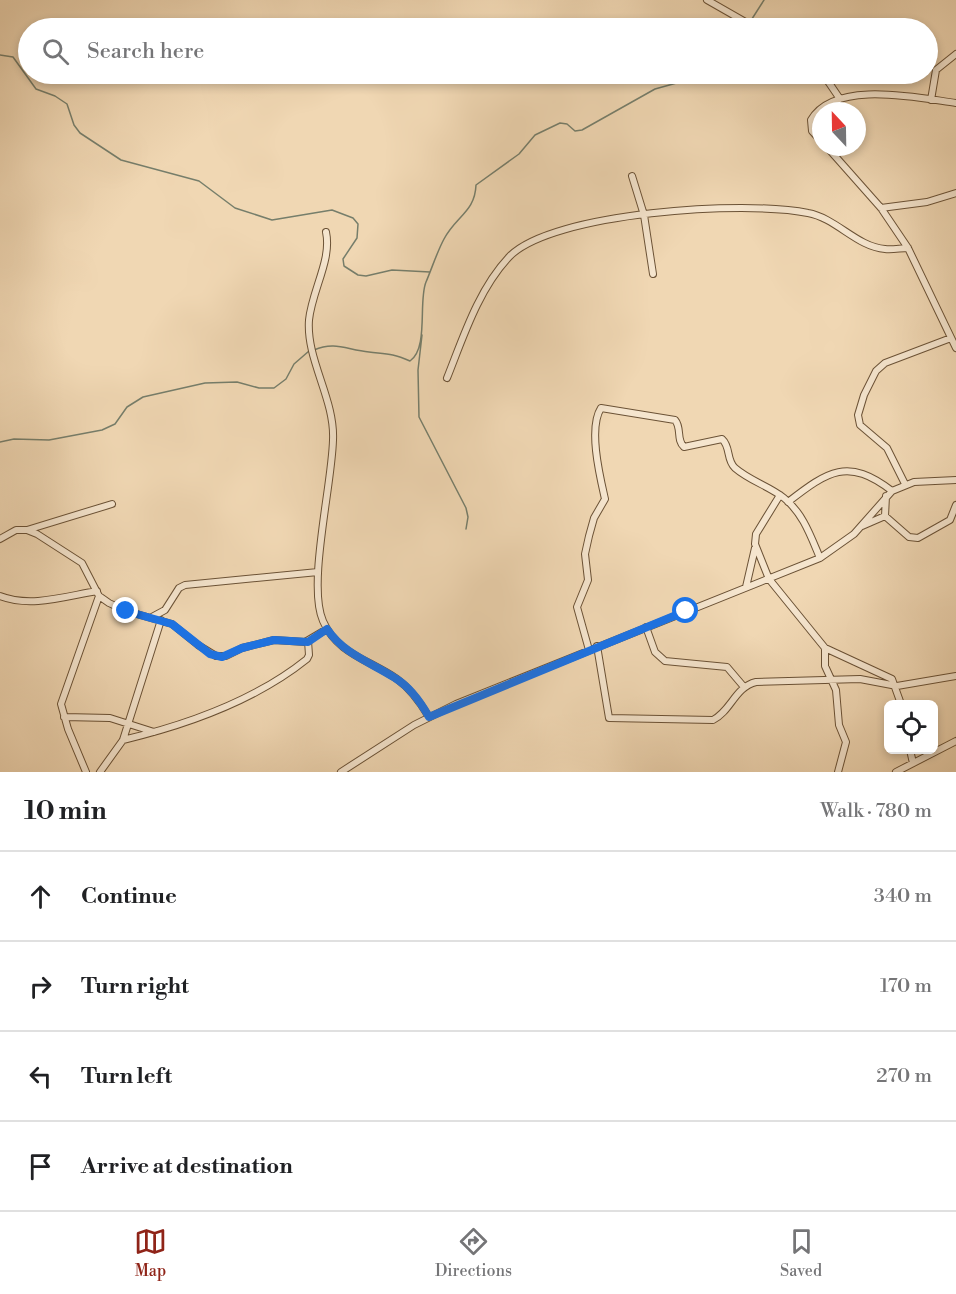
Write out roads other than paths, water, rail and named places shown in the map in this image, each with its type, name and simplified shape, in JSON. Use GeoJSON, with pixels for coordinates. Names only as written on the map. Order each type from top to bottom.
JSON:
{"type":"FeatureCollection","features":[{"type":"Feature","properties":{"kind":"street"},"geometry":{"type":"LineString","coordinates":[[707,0],[738,18]]}},
{"type":"Feature","properties":{"kind":"street"},"geometry":{"type":"LineString","coordinates":[[938,68],[956,54]]}},
{"type":"Feature","properties":{"kind":"street"},"geometry":{"type":"LineString","coordinates":[[830,84],[840,99]]}},
{"type":"Feature","properties":{"kind":"street"},"geometry":{"type":"LineString","coordinates":[[931,100],[934,84]]}},
{"type":"Feature","properties":{"kind":"street"},"geometry":{"type":"LineString","coordinates":[[834,102],[872,94],[956,103]]}},
{"type":"Feature","properties":{"kind":"street"},"geometry":{"type":"LineString","coordinates":[[834,156],[880,208],[908,248],[956,348]]}},
{"type":"Feature","properties":{"kind":"street"},"geometry":{"type":"LineString","coordinates":[[632,177],[644,215],[653,274]]}},
{"type":"Feature","properties":{"kind":"street"},"geometry":{"type":"LineString","coordinates":[[880,208],[927,202],[956,193]]}},
{"type":"Feature","properties":{"kind":"street"},"geometry":{"type":"LineString","coordinates":[[447,378],[488,287],[497,271],[518,249],[538,239],[607,218],[727,207],[777,208],[822,216],[876,247],[908,248]]}},
{"type":"Feature","properties":{"kind":"street"},"geometry":{"type":"LineString","coordinates":[[326,232],[328,252],[311,309],[311,340],[331,413],[334,438],[332,476],[318,572],[317,598],[327,629],[348,651],[397,679],[414,694],[429,717]]}},
{"type":"Feature","properties":{"kind":"street"},"geometry":{"type":"LineString","coordinates":[[905,484],[887,448],[860,425],[858,415],[864,395],[876,371],[885,363],[950,334],[956,325]]}},
{"type":"Feature","properties":{"kind":"street"},"geometry":{"type":"LineString","coordinates":[[589,650],[577,607],[588,580],[585,554],[589,536],[604,499],[598,469],[596,432],[601,408],[675,420],[679,424],[680,441],[684,447],[722,439],[728,446],[729,460],[735,468],[780,495],[799,513],[820,558]]}},
{"type":"Feature","properties":{"kind":"street"},"geometry":{"type":"LineString","coordinates":[[788,502],[820,480],[850,470],[864,472],[889,493]]}},
{"type":"Feature","properties":{"kind":"street"},"geometry":{"type":"LineString","coordinates":[[341,772],[429,717],[597,646],[820,558],[843,543],[889,493],[905,484],[956,480]]}},
{"type":"Feature","properties":{"kind":"street"},"geometry":{"type":"LineString","coordinates":[[885,516],[889,493]]}},
{"type":"Feature","properties":{"kind":"street"},"geometry":{"type":"LineString","coordinates":[[746,587],[756,534],[780,495]]}},
{"type":"Feature","properties":{"kind":"street"},"geometry":{"type":"LineString","coordinates":[[0,539],[16,530],[27,530],[112,504]]}},
{"type":"Feature","properties":{"kind":"street"},"geometry":{"type":"LineString","coordinates":[[885,516],[909,537],[918,538],[950,520],[956,506]]}},
{"type":"Feature","properties":{"kind":"street"},"geometry":{"type":"LineString","coordinates":[[861,526],[885,516]]}},
{"type":"Feature","properties":{"kind":"street"},"geometry":{"type":"LineString","coordinates":[[27,530],[82,563],[98,593],[126,611],[172,624],[210,654],[222,657],[242,648],[274,640],[308,642],[327,629]]}},
{"type":"Feature","properties":{"kind":"street"},"geometry":{"type":"LineString","coordinates":[[755,544],[769,579],[825,648],[892,678],[897,686],[900,700]]}},
{"type":"Feature","properties":{"kind":"street"},"geometry":{"type":"LineString","coordinates":[[152,617],[165,610],[179,588],[185,585],[318,572]]}},
{"type":"Feature","properties":{"kind":"street"},"geometry":{"type":"LineString","coordinates":[[0,596],[11,600],[39,601],[98,593]]}},
{"type":"Feature","properties":{"kind":"street"},"geometry":{"type":"LineString","coordinates":[[86,772],[64,717],[62,696],[98,593]]}},
{"type":"Feature","properties":{"kind":"street"},"geometry":{"type":"LineString","coordinates":[[165,610],[172,624]]}},
{"type":"Feature","properties":{"kind":"street"},"geometry":{"type":"LineString","coordinates":[[100,772],[123,740],[161,620]]}},
{"type":"Feature","properties":{"kind":"street"},"geometry":{"type":"LineString","coordinates":[[646,627],[659,658],[665,661],[727,667],[744,687]]}},
{"type":"Feature","properties":{"kind":"street"},"geometry":{"type":"LineString","coordinates":[[123,740],[191,721],[232,703],[301,664],[309,655],[308,642]]}},
{"type":"Feature","properties":{"kind":"street"},"geometry":{"type":"LineString","coordinates":[[597,646],[609,718],[713,720],[744,687],[756,682],[860,679],[897,686],[956,676]]}},
{"type":"Feature","properties":{"kind":"street"},"geometry":{"type":"LineString","coordinates":[[825,648],[825,666],[836,690],[839,725],[846,742],[838,772]]}},
{"type":"Feature","properties":{"kind":"street"},"geometry":{"type":"LineString","coordinates":[[64,717],[103,718],[155,732]]}},
{"type":"Feature","properties":{"kind":"street"},"geometry":{"type":"LineString","coordinates":[[896,772],[956,741]]}},
{"type":"Feature","properties":{"kind":"street"},"geometry":{"type":"LineString","coordinates":[[911,754],[913,763]]}},
{"type":"Feature","properties":{"kind":"waterway"},"geometry":{"type":"LineString","coordinates":[[753,18],[764,0]]}},
{"type":"Feature","properties":{"kind":"waterway"},"geometry":{"type":"LineString","coordinates":[[0,55],[13,57],[18,64]]}},
{"type":"Feature","properties":{"kind":"waterway"},"geometry":{"type":"LineString","coordinates":[[32,84],[36,89],[55,96],[67,104],[74,125],[80,133],[121,160],[199,181],[235,208],[272,220],[332,210],[353,218],[358,224],[357,238],[343,259],[344,266],[358,275],[366,276],[392,270],[430,272]]}},
{"type":"Feature","properties":{"kind":"waterway"},"geometry":{"type":"LineString","coordinates":[[314,350],[335,346],[390,354],[410,361],[416,355],[419,346],[426,282],[444,239],[469,208],[476,185],[519,154],[535,135],[560,123],[567,124],[575,131],[582,130],[655,89],[673,84]]}},
{"type":"Feature","properties":{"kind":"waterway"},"geometry":{"type":"LineString","coordinates":[[422,335],[418,370],[419,417],[466,508],[468,517],[466,529]]}},
{"type":"Feature","properties":{"kind":"waterway"},"geometry":{"type":"LineString","coordinates":[[0,442],[14,439],[49,440],[102,430],[115,424],[127,407],[143,397],[205,383],[237,382],[259,388],[274,388],[286,379],[294,364],[309,351]]}}]}
